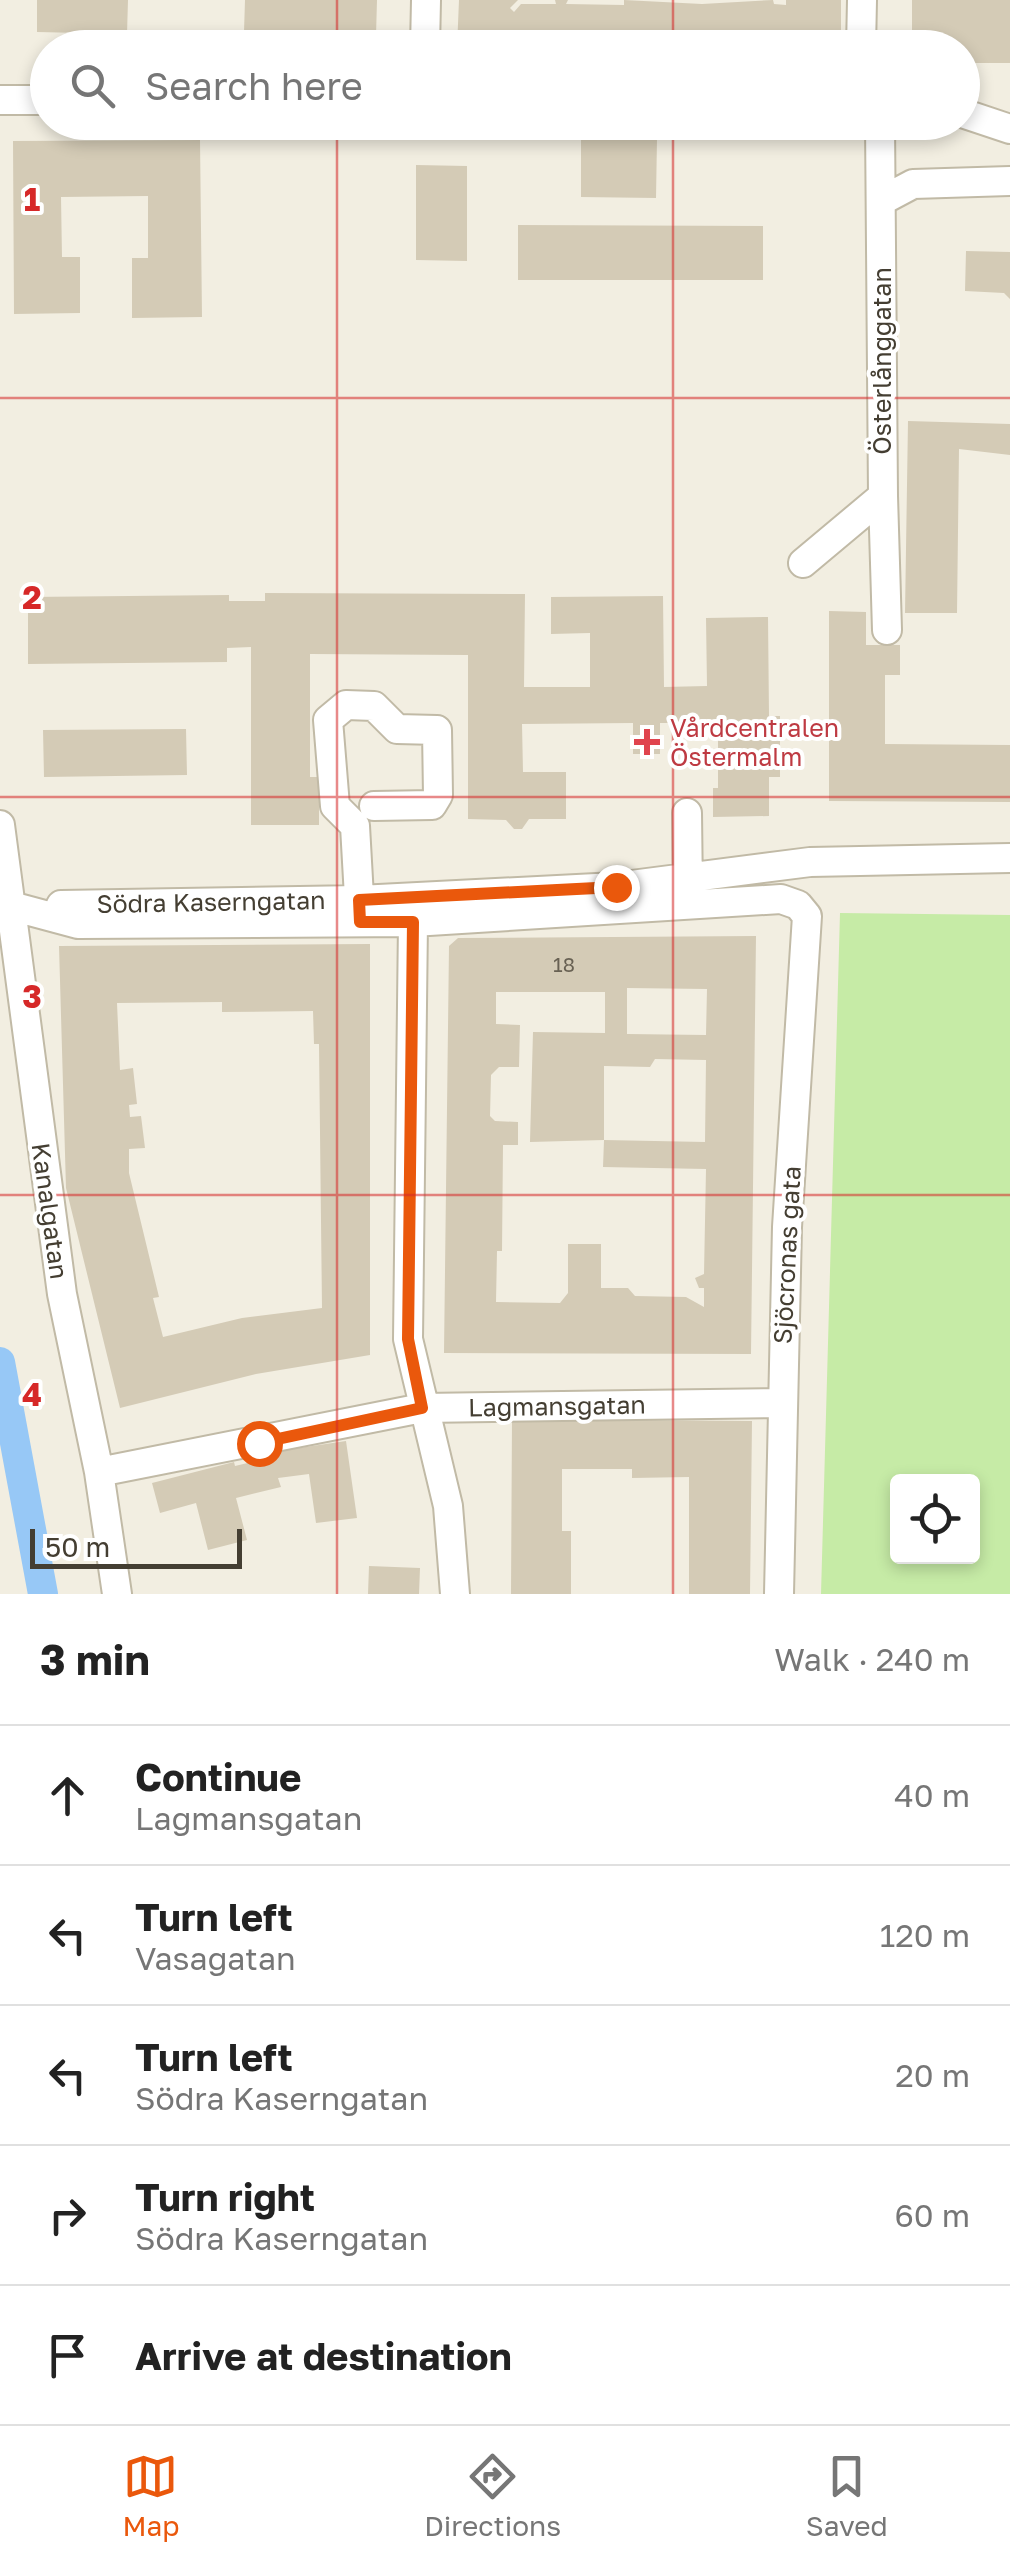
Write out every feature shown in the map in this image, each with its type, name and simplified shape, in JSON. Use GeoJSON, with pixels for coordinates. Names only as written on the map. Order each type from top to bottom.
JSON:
{"type":"FeatureCollection","features":[{"type":"Feature","properties":{"kind":"street"},"geometry":{"type":"LineString","coordinates":[[425,30],[426,0]]}},
{"type":"Feature","properties":{"kind":"street"},"geometry":{"type":"LineString","coordinates":[[861,30],[862,0]]}},
{"type":"Feature","properties":{"kind":"street"},"geometry":{"type":"LineString","coordinates":[[0,100],[30,100]]}},
{"type":"Feature","properties":{"kind":"street"},"geometry":{"type":"LineString","coordinates":[[980,119],[1010,128]]}},
{"type":"Feature","properties":{"kind":"street","name":"Österlånggatan"},"geometry":{"type":"LineString","coordinates":[[880,140],[887,630]]}},
{"type":"Feature","properties":{"kind":"street"},"geometry":{"type":"LineString","coordinates":[[880,200],[913,184],[1010,181]]}},
{"type":"Feature","properties":{"kind":"street"},"geometry":{"type":"LineString","coordinates":[[803,563],[883,496]]}},
{"type":"Feature","properties":{"kind":"street"},"geometry":{"type":"LineString","coordinates":[[360,911],[356,826],[335,806],[328,720],[346,705],[374,706],[397,729],[437,730],[438,795],[432,805],[374,806]]}},
{"type":"Feature","properties":{"kind":"street"},"geometry":{"type":"LineString","coordinates":[[688,812],[688,892]]}},
{"type":"Feature","properties":{"kind":"street","name":"Kanalgatan"},"geometry":{"type":"LineString","coordinates":[[0,825],[5,906],[62,1294],[99,1472],[117,1594]]}},
{"type":"Feature","properties":{"kind":"street","name":"Södra Kaserngatan"},"geometry":{"type":"LineString","coordinates":[[360,911],[413,922],[688,892],[810,862],[1010,858]]}},
{"type":"Feature","properties":{"kind":"street","name":"Södra Kaserngatan"},"geometry":{"type":"LineString","coordinates":[[5,906],[360,911],[688,892],[781,899],[798,904],[807,916]]}},
{"type":"Feature","properties":{"kind":"street","name":"Sjöcronas gata"},"geometry":{"type":"LineString","coordinates":[[779,1594],[780,1402],[807,916]]}},
{"type":"Feature","properties":{"kind":"street"},"geometry":{"type":"LineString","coordinates":[[413,922],[408,1339],[448,1506],[454,1594]]}},
{"type":"Feature","properties":{"kind":"street","name":"Lagmansgatan"},"geometry":{"type":"LineString","coordinates":[[99,1472],[422,1408],[780,1402]]}},
{"type":"Feature","properties":{"kind":"green space"},"geometry":{"type":"Polygon","coordinates":[[[840,913],[1010,915],[1010,1594],[821,1594],[840,913]]]}},
{"type":"Feature","properties":{"kind":"building"},"geometry":{"type":"Polygon","coordinates":[[[37,0],[128,0],[127,30],[37,30],[37,0]]]}},
{"type":"Feature","properties":{"kind":"building"},"geometry":{"type":"Polygon","coordinates":[[[245,0],[377,0],[376,30],[244,30],[245,0]]]}},
{"type":"Feature","properties":{"kind":"building"},"geometry":{"type":"Polygon","coordinates":[[[459,0],[518,0],[510,8],[514,12],[521,4],[556,4],[555,0],[568,0],[566,4],[624,5],[624,0],[702,4],[773,0],[774,4],[786,5],[786,0],[841,0],[841,30],[458,30],[459,0]]]}},
{"type":"Feature","properties":{"kind":"building"},"geometry":{"type":"Polygon","coordinates":[[[912,0],[1010,0],[1010,63],[980,63],[980,30],[912,30],[912,0]]]}},
{"type":"Feature","properties":{"kind":"building"},"geometry":{"type":"Polygon","coordinates":[[[200,140],[202,317],[132,318],[132,258],[148,258],[148,196],[61,197],[62,257],[80,257],[80,313],[14,314],[13,141],[200,140]]]}},
{"type":"Feature","properties":{"kind":"building"},"geometry":{"type":"Polygon","coordinates":[[[581,140],[657,140],[656,198],[581,197],[581,140]]]}},
{"type":"Feature","properties":{"kind":"building"},"geometry":{"type":"Polygon","coordinates":[[[416,165],[467,166],[467,261],[416,260],[416,165]]]}},
{"type":"Feature","properties":{"kind":"building"},"geometry":{"type":"Polygon","coordinates":[[[518,225],[763,226],[763,280],[518,280],[518,225]]]}},
{"type":"Feature","properties":{"kind":"building"},"geometry":{"type":"Polygon","coordinates":[[[966,251],[1010,252],[1010,299],[1004,293],[965,291],[966,251]]]}},
{"type":"Feature","properties":{"kind":"building"},"geometry":{"type":"Polygon","coordinates":[[[908,421],[1010,424],[1010,455],[959,449],[957,613],[905,613],[908,421]]]}},
{"type":"Feature","properties":{"kind":"building"},"geometry":{"type":"Polygon","coordinates":[[[265,593],[525,594],[524,687],[590,687],[590,633],[551,634],[551,597],[663,596],[664,687],[707,686],[706,618],[768,617],[769,716],[780,716],[780,777],[769,777],[769,816],[713,817],[713,788],[718,788],[718,723],[660,723],[660,754],[633,754],[633,723],[522,724],[523,772],[566,772],[566,819],[529,819],[522,829],[514,829],[506,820],[468,819],[468,655],[310,654],[310,777],[319,777],[319,825],[251,825],[251,647],[227,648],[227,662],[28,664],[28,597],[229,595],[229,601],[265,601],[265,593]]]}},
{"type":"Feature","properties":{"kind":"building"},"geometry":{"type":"Polygon","coordinates":[[[829,611],[866,612],[866,645],[900,645],[900,675],[885,675],[885,744],[1010,745],[1010,802],[829,801],[829,611]]]}},
{"type":"Feature","properties":{"kind":"building"},"geometry":{"type":"Polygon","coordinates":[[[186,729],[187,775],[44,777],[43,730],[186,729]]]}},
{"type":"Feature","properties":{"kind":"building"},"geometry":{"type":"Polygon","coordinates":[[[756,936],[751,1354],[444,1353],[449,946],[458,938],[756,936]],[[627,988],[627,1034],[706,1035],[707,989],[627,988]],[[496,992],[496,1024],[520,1025],[519,1067],[499,1067],[491,1075],[490,1116],[495,1121],[518,1122],[518,1145],[503,1145],[502,1251],[497,1251],[496,1302],[560,1303],[568,1293],[568,1244],[601,1244],[601,1288],[628,1288],[635,1296],[686,1297],[704,1307],[704,1288],[699,1288],[695,1278],[704,1274],[706,1169],[603,1167],[604,1140],[530,1142],[533,1032],[605,1033],[605,992],[496,992]],[[655,1059],[650,1067],[604,1066],[604,1140],[705,1142],[706,1060],[655,1059]]]}},
{"type":"Feature","properties":{"kind":"building"},"geometry":{"type":"Polygon","coordinates":[[[370,944],[370,1355],[256,1374],[120,1408],[66,1188],[59,946],[370,944]],[[222,1002],[117,1003],[120,1070],[133,1068],[137,1104],[129,1105],[130,1117],[141,1116],[145,1148],[129,1149],[129,1173],[159,1297],[153,1298],[163,1337],[242,1318],[322,1308],[319,1044],[314,1044],[313,1011],[222,1012],[222,1002]]]}},
{"type":"Feature","properties":{"kind":"building"},"geometry":{"type":"Polygon","coordinates":[[[512,1419],[752,1421],[750,1594],[689,1594],[689,1477],[632,1478],[632,1469],[562,1469],[562,1531],[571,1531],[571,1594],[511,1594],[512,1419]]]}},
{"type":"Feature","properties":{"kind":"building"},"geometry":{"type":"Polygon","coordinates":[[[346,1441],[357,1518],[316,1523],[309,1474],[278,1478],[281,1487],[236,1498],[247,1540],[208,1550],[196,1503],[160,1513],[152,1483],[234,1462],[235,1466],[273,1457],[272,1452],[346,1441]]]}},
{"type":"Feature","properties":{"kind":"building"},"geometry":{"type":"Polygon","coordinates":[[[369,1566],[420,1568],[419,1594],[368,1594],[369,1566]]]}},
{"type":"Feature","properties":{"kind":"waterway"},"geometry":{"type":"LineString","coordinates":[[0,1362],[43,1594]]}},
{"type":"Feature","properties":{"kind":"place","name":"Vårdcentralen Östermalm"},"geometry":{"type":"Point","coordinates":[647,742]}},
{"type":"Feature","properties":{"kind":"route"},"geometry":{"type":"LineString","coordinates":[[259,1443],[422,1408],[408,1339],[413,922],[360,922],[359,900],[616,887]]}}]}
